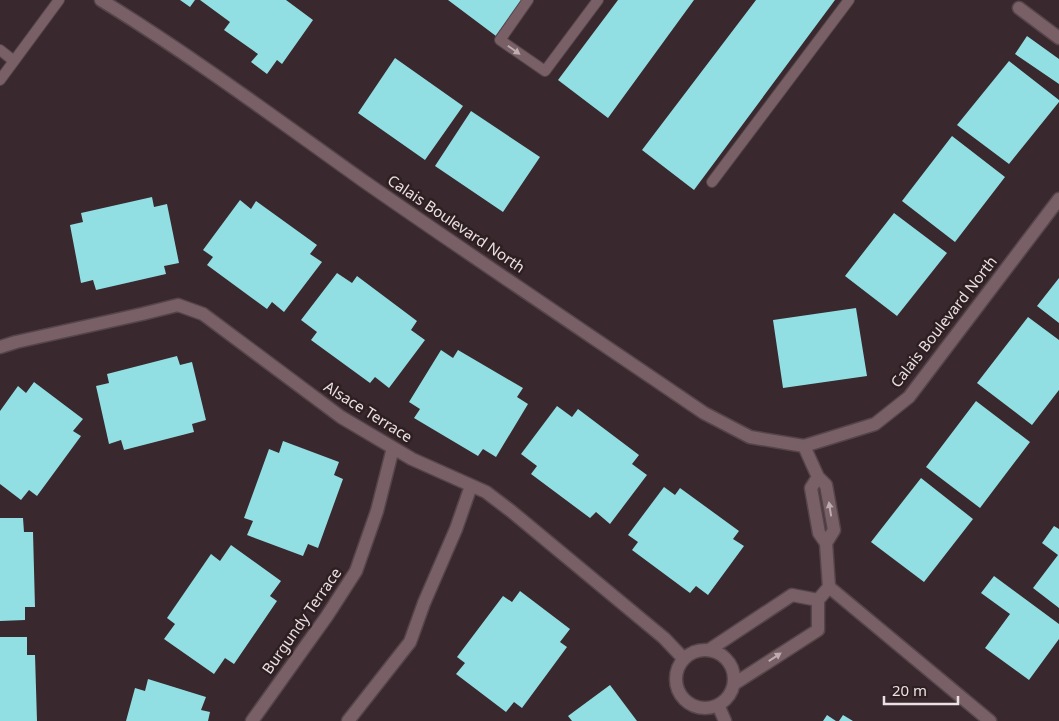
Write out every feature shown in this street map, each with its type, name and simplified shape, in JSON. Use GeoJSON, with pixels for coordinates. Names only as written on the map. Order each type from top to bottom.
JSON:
{"type":"FeatureCollection","features":[{"type":"Feature","properties":{"kind":"street","name":"Calais Boulevard North"},"geometry":{"type":"LineString","coordinates":[[101,0],[217,76],[367,183],[704,413],[750,436],[804,446],[875,424],[909,397],[1059,199]]}},
{"type":"Feature","properties":{"kind":"street"},"geometry":{"type":"LineString","coordinates":[[1019,8],[1059,38]]}},
{"type":"Feature","properties":{"kind":"street","name":"Alsace Terrace"},"geometry":{"type":"LineString","coordinates":[[0,348],[16,342],[178,305],[204,314],[340,417],[412,459],[486,492],[664,638],[684,659]]}},
{"type":"Feature","properties":{"kind":"street"},"geometry":{"type":"LineString","coordinates":[[734,684],[818,630],[818,600],[829,588],[826,543],[820,534],[811,488],[818,477],[804,446]]}},
{"type":"Feature","properties":{"kind":"street","name":"Burgundy Terrace"},"geometry":{"type":"LineString","coordinates":[[252,721],[327,616],[356,571],[377,511],[393,448]]}},
{"type":"Feature","properties":{"kind":"street"},"geometry":{"type":"LineString","coordinates":[[348,721],[410,642],[424,603],[456,529],[471,486]]}},
{"type":"Feature","properties":{"kind":"street"},"geometry":{"type":"LineString","coordinates":[[829,588],[990,721]]}},
{"type":"Feature","properties":{"kind":"street"},"geometry":{"type":"LineString","coordinates":[[709,650],[792,595],[818,600]]}},
{"type":"Feature","properties":{"kind":"street"},"geometry":{"type":"LineString","coordinates":[[700,650],[709,650],[726,658],[734,674],[734,684],[726,700],[708,708],[698,707],[689,703],[682,696],[676,677],[684,659],[700,650]]}},
{"type":"Feature","properties":{"kind":"street"},"geometry":{"type":"LineString","coordinates":[[718,705],[725,721]]}},
{"type":"Feature","properties":{"kind":"lane"},"geometry":{"type":"LineString","coordinates":[[0,80],[59,0]]}},
{"type":"Feature","properties":{"kind":"lane"},"geometry":{"type":"LineString","coordinates":[[528,0],[500,40],[545,71],[598,0]]}},
{"type":"Feature","properties":{"kind":"lane"},"geometry":{"type":"LineString","coordinates":[[712,182],[849,0]]}},
{"type":"Feature","properties":{"kind":"lane"},"geometry":{"type":"LineString","coordinates":[[0,50],[14,61]]}},
{"type":"Feature","properties":{"kind":"building"},"geometry":{"type":"Polygon","coordinates":[[[180,0],[195,0],[190,7],[180,0]]]}},
{"type":"Feature","properties":{"kind":"building"},"geometry":{"type":"Polygon","coordinates":[[[200,0],[286,0],[313,20],[282,64],[277,60],[267,74],[251,62],[258,54],[224,30],[230,22],[200,0]]]}},
{"type":"Feature","properties":{"kind":"building"},"geometry":{"type":"Polygon","coordinates":[[[448,0],[522,0],[496,36],[448,0]]]}},
{"type":"Feature","properties":{"kind":"building"},"geometry":{"type":"Polygon","coordinates":[[[618,0],[694,0],[608,118],[558,80],[618,0]]]}},
{"type":"Feature","properties":{"kind":"building"},"geometry":{"type":"Polygon","coordinates":[[[756,0],[835,0],[694,190],[642,150],[756,0]]]}},
{"type":"Feature","properties":{"kind":"building"},"geometry":{"type":"Polygon","coordinates":[[[1027,36],[1059,59],[1059,84],[1015,54],[1027,36]]]}},
{"type":"Feature","properties":{"kind":"building"},"geometry":{"type":"Polygon","coordinates":[[[395,58],[463,106],[425,160],[358,113],[395,58]]]}},
{"type":"Feature","properties":{"kind":"building"},"geometry":{"type":"Polygon","coordinates":[[[1009,61],[1059,100],[1059,102],[1009,164],[957,125],[1009,61]]]}},
{"type":"Feature","properties":{"kind":"building"},"geometry":{"type":"Polygon","coordinates":[[[471,111],[540,157],[503,212],[435,166],[471,111]]]}},
{"type":"Feature","properties":{"kind":"building"},"geometry":{"type":"Polygon","coordinates":[[[952,136],[1005,177],[955,242],[902,201],[952,136]]]}},
{"type":"Feature","properties":{"kind":"building"},"geometry":{"type":"Polygon","coordinates":[[[152,197],[154,207],[167,204],[179,263],[164,266],[166,274],[96,290],[93,280],[81,283],[70,225],[83,222],[81,213],[152,197]]]}},
{"type":"Feature","properties":{"kind":"building"},"geometry":{"type":"Polygon","coordinates":[[[240,200],[251,209],[256,201],[317,245],[310,254],[322,262],[284,312],[272,302],[267,309],[207,265],[213,257],[203,250],[240,200]]]}},
{"type":"Feature","properties":{"kind":"building"},"geometry":{"type":"Polygon","coordinates":[[[894,213],[947,253],[897,316],[845,276],[894,213]]]}},
{"type":"Feature","properties":{"kind":"building"},"geometry":{"type":"Polygon","coordinates":[[[337,273],[352,283],[357,276],[417,321],[411,330],[425,340],[389,388],[375,377],[370,383],[311,340],[317,332],[301,320],[337,273]]]}},
{"type":"Feature","properties":{"kind":"building"},"geometry":{"type":"Polygon","coordinates":[[[1059,278],[1059,323],[1037,306],[1059,278]]]}},
{"type":"Feature","properties":{"kind":"building"},"geometry":{"type":"Polygon","coordinates":[[[856,308],[867,376],[783,388],[773,320],[856,308]]]}},
{"type":"Feature","properties":{"kind":"building"},"geometry":{"type":"Polygon","coordinates":[[[1028,317],[1059,340],[1059,390],[1032,425],[977,383],[1028,317]]]}},
{"type":"Feature","properties":{"kind":"building"},"geometry":{"type":"Polygon","coordinates":[[[441,350],[453,358],[458,350],[523,388],[517,397],[528,404],[496,457],[483,449],[478,456],[414,418],[420,409],[409,402],[441,350]]]}},
{"type":"Feature","properties":{"kind":"building"},"geometry":{"type":"Polygon","coordinates":[[[177,356],[180,365],[192,362],[206,420],[192,424],[194,432],[124,450],[121,440],[109,444],[96,386],[109,383],[107,374],[177,356]]]}},
{"type":"Feature","properties":{"kind":"building"},"geometry":{"type":"Polygon","coordinates":[[[34,382],[83,419],[73,431],[81,436],[37,496],[29,490],[21,500],[0,484],[0,411],[18,386],[26,393],[34,382]]]}},
{"type":"Feature","properties":{"kind":"building"},"geometry":{"type":"Polygon","coordinates":[[[976,401],[1030,442],[980,508],[926,467],[976,401]]]}},
{"type":"Feature","properties":{"kind":"building"},"geometry":{"type":"Polygon","coordinates":[[[557,406],[572,417],[578,409],[639,455],[632,464],[647,475],[610,524],[596,512],[590,518],[531,474],[537,466],[521,454],[557,406]]]}},
{"type":"Feature","properties":{"kind":"building"},"geometry":{"type":"Polygon","coordinates":[[[283,441],[339,462],[334,475],[343,479],[318,548],[308,544],[303,556],[247,535],[253,521],[244,518],[269,449],[279,453],[283,441]]]}},
{"type":"Feature","properties":{"kind":"building"},"geometry":{"type":"Polygon","coordinates":[[[921,478],[973,519],[924,582],[871,542],[921,478]]]}},
{"type":"Feature","properties":{"kind":"building"},"geometry":{"type":"Polygon","coordinates":[[[664,487],[675,495],[680,488],[739,531],[733,539],[744,546],[708,595],[696,586],[690,593],[632,550],[638,542],[628,535],[664,487]]]}},
{"type":"Feature","properties":{"kind":"building"},"geometry":{"type":"Polygon","coordinates":[[[0,518],[23,518],[24,532],[33,532],[35,607],[25,607],[25,620],[0,621],[0,518]]]}},
{"type":"Feature","properties":{"kind":"building"},"geometry":{"type":"Polygon","coordinates":[[[1054,526],[1059,529],[1059,608],[1033,588],[1058,555],[1042,543],[1054,526]]]}},
{"type":"Feature","properties":{"kind":"building"},"geometry":{"type":"Polygon","coordinates":[[[231,545],[281,581],[270,596],[277,601],[234,664],[225,658],[214,674],[164,639],[175,624],[167,618],[211,554],[220,561],[231,545]]]}},
{"type":"Feature","properties":{"kind":"building"},"geometry":{"type":"Polygon","coordinates":[[[994,576],[1059,624],[1059,639],[1029,680],[985,648],[1010,614],[981,593],[994,576]]]}},
{"type":"Feature","properties":{"kind":"building"},"geometry":{"type":"Polygon","coordinates":[[[520,591],[570,629],[560,642],[567,647],[522,708],[514,702],[506,712],[456,674],[465,663],[457,657],[503,596],[512,602],[520,591]]]}},
{"type":"Feature","properties":{"kind":"building"},"geometry":{"type":"Polygon","coordinates":[[[0,637],[27,637],[27,655],[35,655],[37,721],[0,721],[0,637]]]}},
{"type":"Feature","properties":{"kind":"building"},"geometry":{"type":"Polygon","coordinates":[[[148,679],[206,697],[201,710],[210,712],[208,721],[126,721],[135,688],[145,691],[148,679]]]}},
{"type":"Feature","properties":{"kind":"building"},"geometry":{"type":"Polygon","coordinates":[[[610,685],[637,721],[572,721],[568,716],[610,685]]]}},
{"type":"Feature","properties":{"kind":"building"},"geometry":{"type":"Polygon","coordinates":[[[827,715],[836,721],[823,721],[827,715]]]}},
{"type":"Feature","properties":{"kind":"building"},"geometry":{"type":"Polygon","coordinates":[[[843,715],[853,721],[839,721],[843,715]]]}}]}
